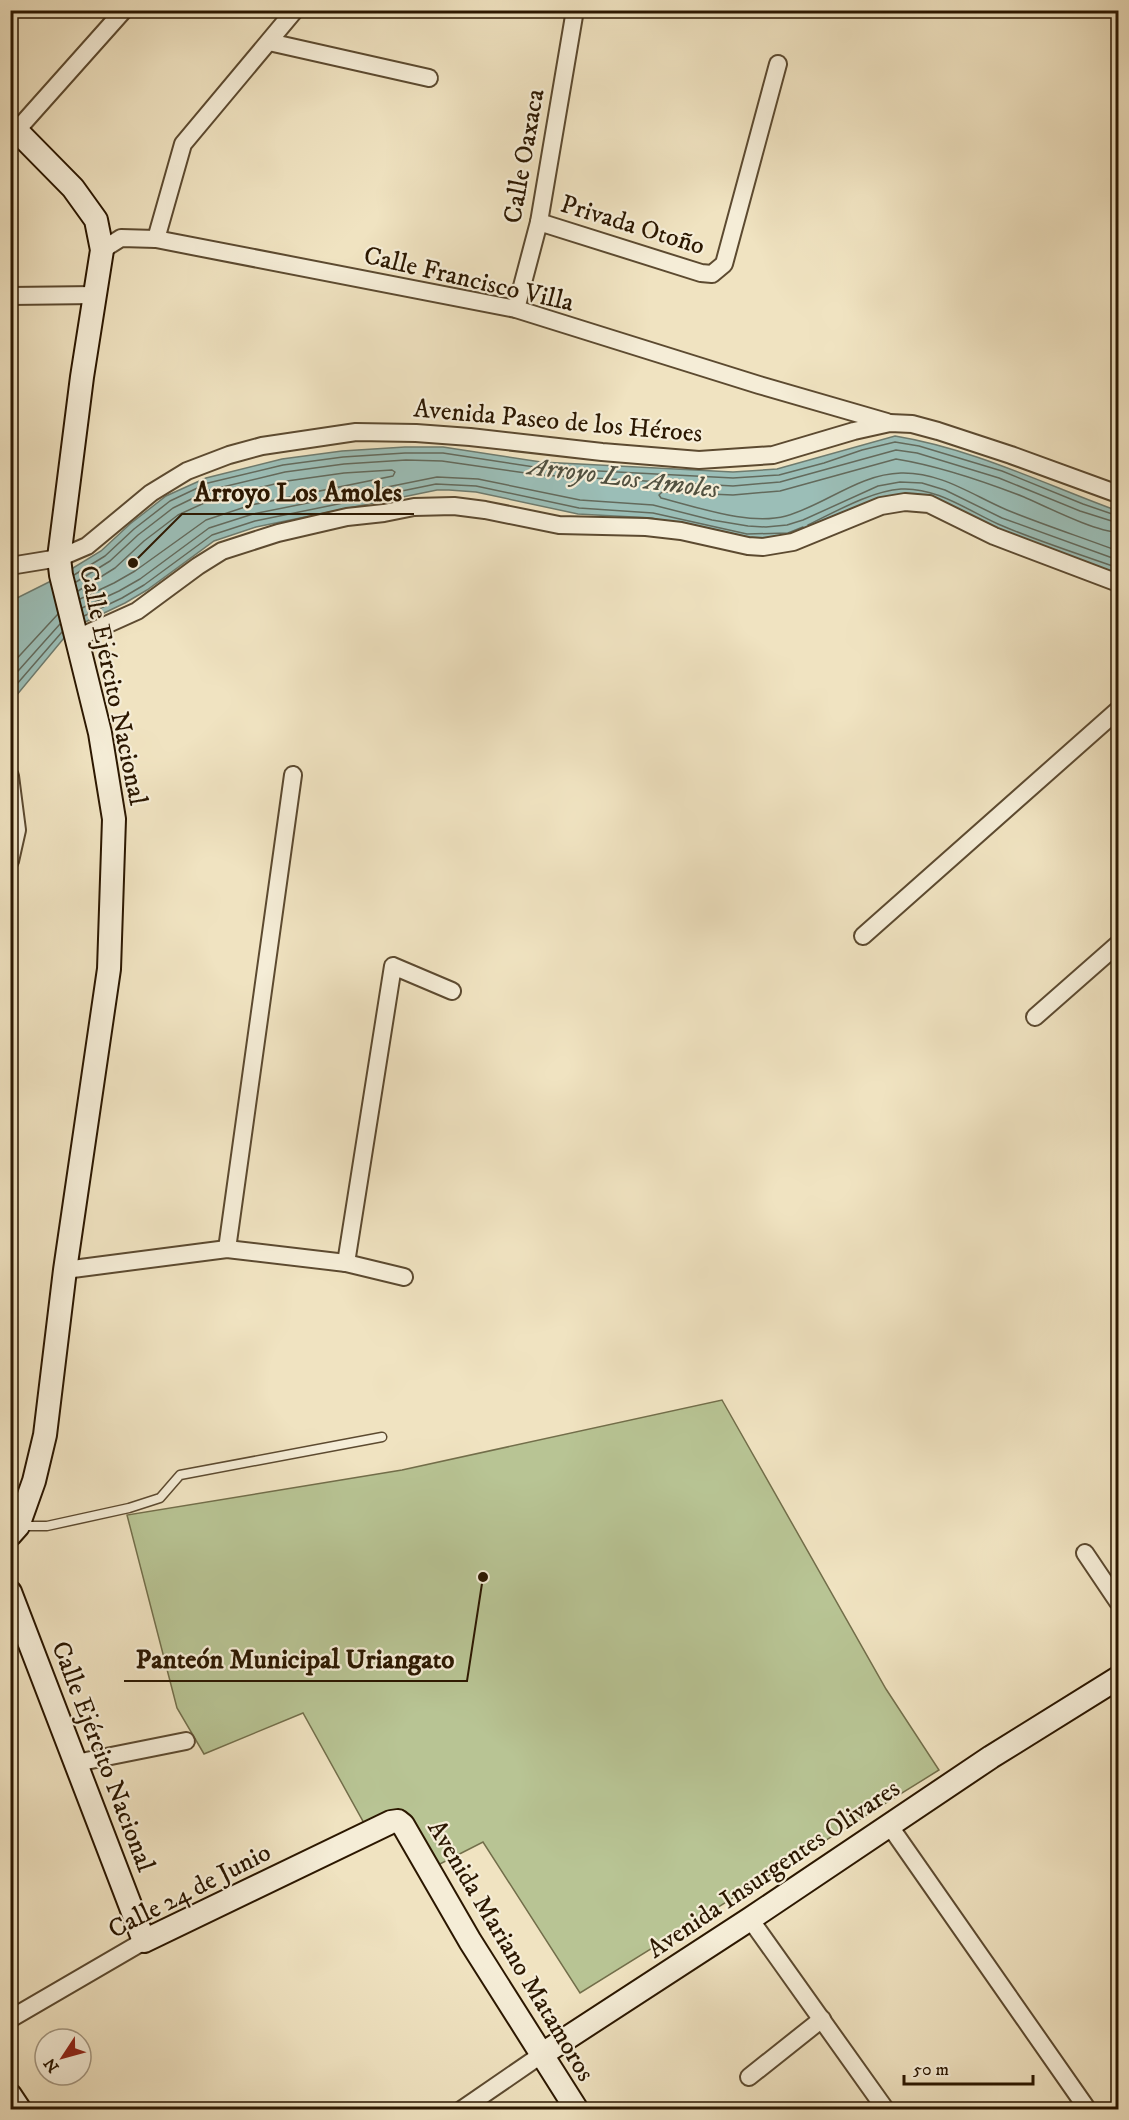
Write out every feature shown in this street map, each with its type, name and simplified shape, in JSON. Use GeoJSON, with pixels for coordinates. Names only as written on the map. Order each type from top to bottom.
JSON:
{"type":"FeatureCollection","features":[{"type":"Feature","properties":{"kind":"street"},"geometry":{"type":"LineString","coordinates":[[14,127],[124,10]]}},
{"type":"Feature","properties":{"kind":"street"},"geometry":{"type":"LineString","coordinates":[[156,239],[183,144],[295,10]]}},
{"type":"Feature","properties":{"kind":"street","name":"Calle Oaxaca"},"geometry":{"type":"LineString","coordinates":[[516,309],[539,222],[575,10]]}},
{"type":"Feature","properties":{"kind":"street"},"geometry":{"type":"LineString","coordinates":[[269,42],[429,78]]}},
{"type":"Feature","properties":{"kind":"street","name":"Privada Otoño"},"geometry":{"type":"LineString","coordinates":[[539,222],[701,273],[712,274],[724,264],[778,64]]}},
{"type":"Feature","properties":{"kind":"street","name":"Calle Ejército Nacional"},"geometry":{"type":"LineString","coordinates":[[14,127],[74,188],[96,220],[102,250],[81,377],[60,567],[100,733],[114,819],[110,969],[65,1270],[45,1435],[34,1481],[14,1531]]}},
{"type":"Feature","properties":{"kind":"street","name":"Calle Francisco Villa"},"geometry":{"type":"LineString","coordinates":[[102,250],[121,238],[156,239],[516,309],[759,385],[890,423]]}},
{"type":"Feature","properties":{"kind":"street"},"geometry":{"type":"LineString","coordinates":[[10,296],[96,295]]}},
{"type":"Feature","properties":{"kind":"street","name":"Avenida Paseo de los Héroes"},"geometry":{"type":"LineString","coordinates":[[10,566],[60,567],[151,493],[187,471],[229,455],[262,446],[356,432],[470,437],[699,460],[773,455],[890,423],[912,424],[1011,454],[1119,494]]}},
{"type":"Feature","properties":{"kind":"street"},"geometry":{"type":"LineString","coordinates":[[76,634],[137,611],[222,551],[278,533],[347,517],[414,507],[454,506],[559,525],[646,527],[681,531],[748,546],[763,547],[793,542],[880,506],[905,502],[929,504],[1004,539],[1119,583]]}},
{"type":"Feature","properties":{"kind":"street"},"geometry":{"type":"LineString","coordinates":[[863,936],[1119,710]]}},
{"type":"Feature","properties":{"kind":"street"},"geometry":{"type":"LineString","coordinates":[[226,1249],[293,775]]}},
{"type":"Feature","properties":{"kind":"street"},"geometry":{"type":"LineString","coordinates":[[10,776],[17,830],[10,861]]}},
{"type":"Feature","properties":{"kind":"street"},"geometry":{"type":"LineString","coordinates":[[1035,1017],[1119,944]]}},
{"type":"Feature","properties":{"kind":"street"},"geometry":{"type":"LineString","coordinates":[[346,1263],[393,966],[452,991]]}},
{"type":"Feature","properties":{"kind":"street"},"geometry":{"type":"LineString","coordinates":[[65,1270],[226,1249],[346,1263],[404,1277]]}},
{"type":"Feature","properties":{"kind":"street"},"geometry":{"type":"LineString","coordinates":[[1085,1553],[1119,1602]]}},
{"type":"Feature","properties":{"kind":"street","name":"Calle Ejército Nacional"},"geometry":{"type":"LineString","coordinates":[[10,1592],[144,1941]]}},
{"type":"Feature","properties":{"kind":"street","name":"Avenida Insurgentes Olivares"},"geometry":{"type":"LineString","coordinates":[[461,2109],[991,1757],[1119,1678]]}},
{"type":"Feature","properties":{"kind":"street"},"geometry":{"type":"LineString","coordinates":[[76,1763],[186,1741]]}},
{"type":"Feature","properties":{"kind":"street","name":"Calle 24 de Junio"},"geometry":{"type":"LineString","coordinates":[[10,2019],[144,1941],[391,1822],[398,1821]]}},
{"type":"Feature","properties":{"kind":"street","name":"Avenida Mariano Matamoros"},"geometry":{"type":"LineString","coordinates":[[398,1821],[403,1825],[470,1941],[577,2109]]}},
{"type":"Feature","properties":{"kind":"street"},"geometry":{"type":"LineString","coordinates":[[889,1825],[1088,2109]]}},
{"type":"Feature","properties":{"kind":"street"},"geometry":{"type":"LineString","coordinates":[[750,1919],[886,2109]]}},
{"type":"Feature","properties":{"kind":"street"},"geometry":{"type":"LineString","coordinates":[[749,2077],[822,2019]]}},
{"type":"Feature","properties":{"kind":"street"},"geometry":{"type":"LineString","coordinates":[[10,2096],[20,2109]]}},
{"type":"Feature","properties":{"kind":"lane"},"geometry":{"type":"LineString","coordinates":[[14,1531],[129,1508],[160,1497],[180,1475],[382,1437]]}},
{"type":"Feature","properties":{"kind":"green space"},"geometry":{"type":"Polygon","coordinates":[[[722,1400],[886,1689],[939,1770],[580,1993],[483,1842],[436,1866],[403,1810],[364,1823],[303,1713],[204,1754],[177,1708],[127,1515],[402,1470],[722,1400]]]}},
{"type":"Feature","properties":{"kind":"water","name":"Arroyo Los Amoles"},"geometry":{"type":"Polygon","coordinates":[[[895,436],[981,458],[1118,511],[1118,574],[997,530],[920,496],[808,532],[766,541],[709,533],[652,518],[578,514],[476,492],[437,490],[256,527],[214,541],[147,590],[79,625],[64,638],[11,702],[11,601],[55,579],[101,551],[130,524],[166,496],[206,478],[282,459],[342,451],[405,447],[443,447],[541,462],[733,472],[777,469],[895,436]]]}},
{"type":"Feature","properties":{"kind":"place","name":"Arroyo Los Amoles"},"geometry":{"type":"Point","coordinates":[133,563]}},
{"type":"Feature","properties":{"kind":"place","name":"Panteón Municipal Uriangato"},"geometry":{"type":"Point","coordinates":[483,1577]}}]}
